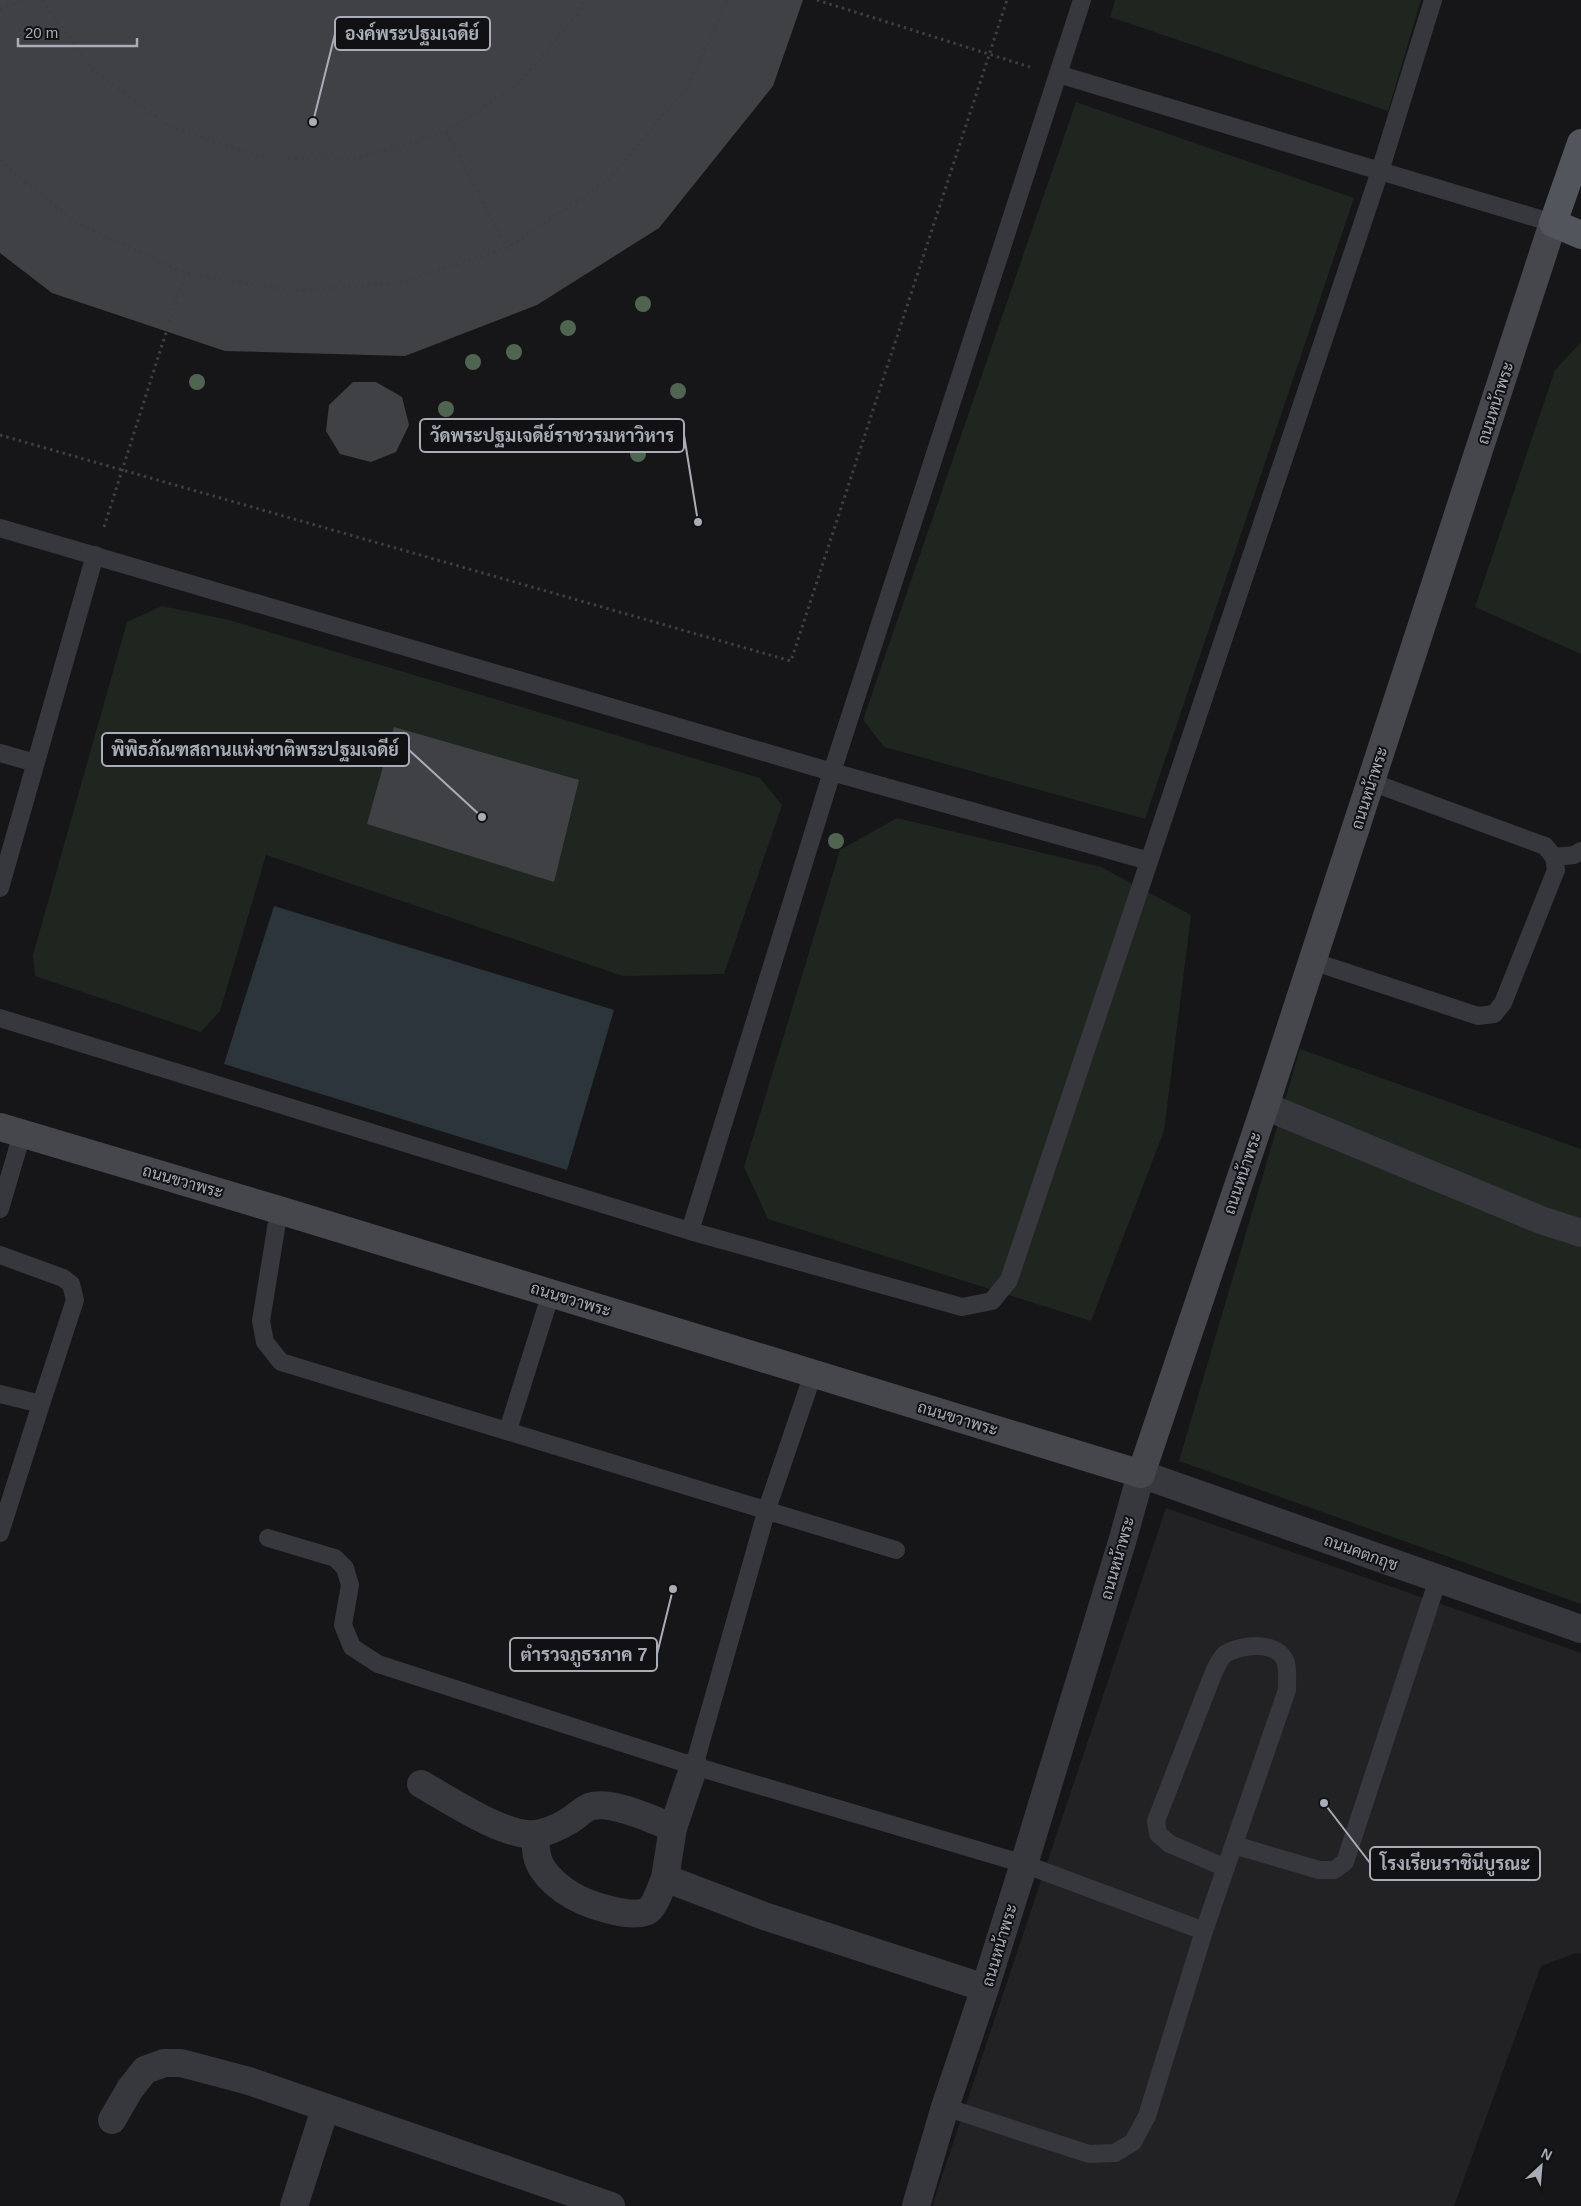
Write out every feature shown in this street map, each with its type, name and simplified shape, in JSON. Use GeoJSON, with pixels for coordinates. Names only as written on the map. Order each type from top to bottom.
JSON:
{"type":"FeatureCollection","features":[{"type":"Feature","properties":{"kind":"main road","name":"ถนนหน้าพระ"},"geometry":{"type":"LineString","coordinates":[[1141,1474],[1265,1106],[1581,143]]}},
{"type":"Feature","properties":{"kind":"main road"},"geometry":{"type":"LineString","coordinates":[[1554,223],[1581,235]]}},
{"type":"Feature","properties":{"kind":"main road","name":"ถนนขวาพระ"},"geometry":{"type":"LineString","coordinates":[[11,1130],[279,1210],[1141,1474]]}},
{"type":"Feature","properties":{"kind":"street"},"geometry":{"type":"LineString","coordinates":[[1265,1106],[1514,1208],[1581,1233]]}},
{"type":"Feature","properties":{"kind":"street","name":"ถนนคตกฤช"},"geometry":{"type":"LineString","coordinates":[[1141,1474],[1581,1629]]}},
{"type":"Feature","properties":{"kind":"street","name":"ถนนหน้าพระ"},"geometry":{"type":"LineString","coordinates":[[916,2206],[945,2108],[1024,1864],[1141,1474]]}},
{"type":"Feature","properties":{"kind":"street"},"geometry":{"type":"LineString","coordinates":[[535,1834],[536,1852],[541,1866],[553,1882],[574,1896],[625,1914],[641,1914],[650,1908],[665,1878],[673,1828],[694,1766]]}},
{"type":"Feature","properties":{"kind":"street"},"geometry":{"type":"LineString","coordinates":[[421,1784],[478,1816],[514,1833],[535,1834],[567,1822],[590,1807],[607,1805],[673,1828]]}},
{"type":"Feature","properties":{"kind":"street"},"geometry":{"type":"LineString","coordinates":[[665,1878],[764,1916],[985,1988]]}},
{"type":"Feature","properties":{"kind":"street"},"geometry":{"type":"LineString","coordinates":[[112,2120],[130,2089],[145,2070],[164,2063],[181,2064],[249,2081],[325,2109],[611,2206]]}},
{"type":"Feature","properties":{"kind":"street"},"geometry":{"type":"LineString","coordinates":[[294,2206],[325,2109]]}},
{"type":"Feature","properties":{"kind":"lane"},"geometry":{"type":"LineString","coordinates":[[690,1231],[832,772],[1082,0]]}},
{"type":"Feature","properties":{"kind":"lane"},"geometry":{"type":"LineString","coordinates":[[0,1018],[690,1231],[962,1307],[992,1302],[1009,1280],[1380,171],[1433,0]]}},
{"type":"Feature","properties":{"kind":"lane"},"geometry":{"type":"LineString","coordinates":[[1058,74],[1554,223]]}},
{"type":"Feature","properties":{"kind":"lane"},"geometry":{"type":"LineString","coordinates":[[0,528],[832,772],[1149,862]]}},
{"type":"Feature","properties":{"kind":"lane"},"geometry":{"type":"LineString","coordinates":[[0,888],[95,555]]}},
{"type":"Feature","properties":{"kind":"lane"},"geometry":{"type":"LineString","coordinates":[[0,753],[35,763]]}},
{"type":"Feature","properties":{"kind":"lane"},"geometry":{"type":"LineString","coordinates":[[1312,961],[1478,1016],[1494,1014],[1503,1003],[1556,870],[1554,857],[1545,846],[1371,782]]}},
{"type":"Feature","properties":{"kind":"lane"},"geometry":{"type":"LineString","coordinates":[[1554,857],[1581,851]]}},
{"type":"Feature","properties":{"kind":"lane"},"geometry":{"type":"LineString","coordinates":[[0,1208],[11,1130]]}},
{"type":"Feature","properties":{"kind":"lane"},"geometry":{"type":"LineString","coordinates":[[279,1210],[261,1321],[265,1342],[281,1362],[896,1550]]}},
{"type":"Feature","properties":{"kind":"lane"},"geometry":{"type":"LineString","coordinates":[[0,1255],[63,1278],[71,1284],[74,1300],[0,1533]]}},
{"type":"Feature","properties":{"kind":"lane"},"geometry":{"type":"LineString","coordinates":[[508,1430],[551,1293]]}},
{"type":"Feature","properties":{"kind":"lane"},"geometry":{"type":"LineString","coordinates":[[694,1766],[767,1510],[813,1374]]}},
{"type":"Feature","properties":{"kind":"lane"},"geometry":{"type":"LineString","coordinates":[[0,1394],[41,1404]]}},
{"type":"Feature","properties":{"kind":"lane"},"geometry":{"type":"LineString","coordinates":[[268,1538],[335,1558],[345,1568],[350,1585],[343,1625],[352,1647],[378,1664],[694,1766],[1024,1864],[1204,1931]]}},
{"type":"Feature","properties":{"kind":"lane"},"geometry":{"type":"LineString","coordinates":[[1234,1845],[1319,1870],[1334,1870],[1345,1862],[1438,1580]]}},
{"type":"Feature","properties":{"kind":"lane"},"geometry":{"type":"LineString","coordinates":[[945,2108],[1089,2154],[1115,2153],[1133,2142],[1147,2116],[1204,1931],[1226,1868],[1234,1845],[1287,1690],[1286,1662],[1278,1653],[1260,1645],[1242,1646],[1223,1655],[1213,1674],[1156,1821],[1158,1834],[1170,1844],[1226,1868]]}},
{"type":"Feature","properties":{"kind":"path"},"geometry":{"type":"LineString","coordinates":[[0,10],[22,0]]}},
{"type":"Feature","properties":{"kind":"path"},"geometry":{"type":"LineString","coordinates":[[42,0],[93,70],[170,127],[260,157],[355,159],[446,132],[522,82],[579,11],[584,0]]}},
{"type":"Feature","properties":{"kind":"path"},"geometry":{"type":"LineString","coordinates":[[0,160],[76,223],[185,273],[294,291],[404,282],[507,248],[609,179],[688,86],[726,0]]}},
{"type":"Feature","properties":{"kind":"path"},"geometry":{"type":"LineString","coordinates":[[817,0],[988,55],[1058,74]]}},
{"type":"Feature","properties":{"kind":"path"},"geometry":{"type":"LineString","coordinates":[[0,434],[791,661],[1007,0]]}},
{"type":"Feature","properties":{"kind":"path"},"geometry":{"type":"LineString","coordinates":[[446,132],[507,248]]}},
{"type":"Feature","properties":{"kind":"path"},"geometry":{"type":"LineString","coordinates":[[95,555],[185,273]]}},
{"type":"Feature","properties":{"kind":"shaded area"},"geometry":{"type":"Polygon","coordinates":[[[1115,0],[1421,0],[1388,111],[1110,17],[1115,0]]]}},
{"type":"Feature","properties":{"kind":"shaded area"},"geometry":{"type":"Polygon","coordinates":[[[1076,102],[1354,198],[1145,819],[884,747],[863,720],[1076,102]]]}},
{"type":"Feature","properties":{"kind":"shaded area"},"geometry":{"type":"Polygon","coordinates":[[[1581,342],[1581,654],[1475,607],[1555,370],[1581,342]]]}},
{"type":"Feature","properties":{"kind":"shaded area"},"geometry":{"type":"Polygon","coordinates":[[[162,606],[229,620],[760,778],[782,805],[724,974],[623,976],[266,855],[220,1011],[201,1032],[35,976],[33,955],[127,622],[162,606]]]}},
{"type":"Feature","properties":{"kind":"shaded area"},"geometry":{"type":"Polygon","coordinates":[[[897,818],[1101,867],[1191,915],[1164,1131],[1091,1321],[768,1219],[744,1167],[840,850],[897,818]]]}},
{"type":"Feature","properties":{"kind":"shaded area"},"geometry":{"type":"Polygon","coordinates":[[[274,906],[614,1010],[567,1170],[224,1064],[274,906]]]}},
{"type":"Feature","properties":{"kind":"shaded area"},"geometry":{"type":"Polygon","coordinates":[[[1300,1049],[1581,1149],[1581,1604],[1179,1461],[1300,1049]]]}},
{"type":"Feature","properties":{"kind":"shaded area"},"geometry":{"type":"Polygon","coordinates":[[[1166,1508],[1581,1653],[1581,1954],[1576,1953],[1541,1966],[1454,2206],[932,2206],[1166,1508]]]}},
{"type":"Feature","properties":{"kind":"building"},"geometry":{"type":"Polygon","coordinates":[[[0,0],[803,0],[773,86],[659,228],[537,305],[405,356],[225,351],[52,293],[0,253],[0,0]]]}},
{"type":"Feature","properties":{"kind":"building"},"geometry":{"type":"Polygon","coordinates":[[[353,382],[376,382],[402,397],[409,425],[396,452],[371,462],[340,454],[326,431],[329,405],[353,382]]]}},
{"type":"Feature","properties":{"kind":"building"},"geometry":{"type":"Polygon","coordinates":[[[394,727],[579,780],[554,882],[367,824],[394,727]]]}},
{"type":"Feature","properties":{"kind":"place","name":"องค์พระปฐมเจดีย์"},"geometry":{"type":"Point","coordinates":[313,122]}},
{"type":"Feature","properties":{"kind":"place","name":"วัดพระปฐมเจดีย์ราชวรมหาวิหาร"},"geometry":{"type":"Point","coordinates":[698,522]}},
{"type":"Feature","properties":{"kind":"place","name":"พิพิธภัณฑสถานแห่งชาติพระปฐมเจดีย์"},"geometry":{"type":"Point","coordinates":[482,817]}},
{"type":"Feature","properties":{"kind":"place","name":"ตำรวจภูธรภาค 7"},"geometry":{"type":"Point","coordinates":[673,1589]}},
{"type":"Feature","properties":{"kind":"place","name":"โรงเรียนราชินีบูรณะ"},"geometry":{"type":"Point","coordinates":[1324,1803]}}]}
